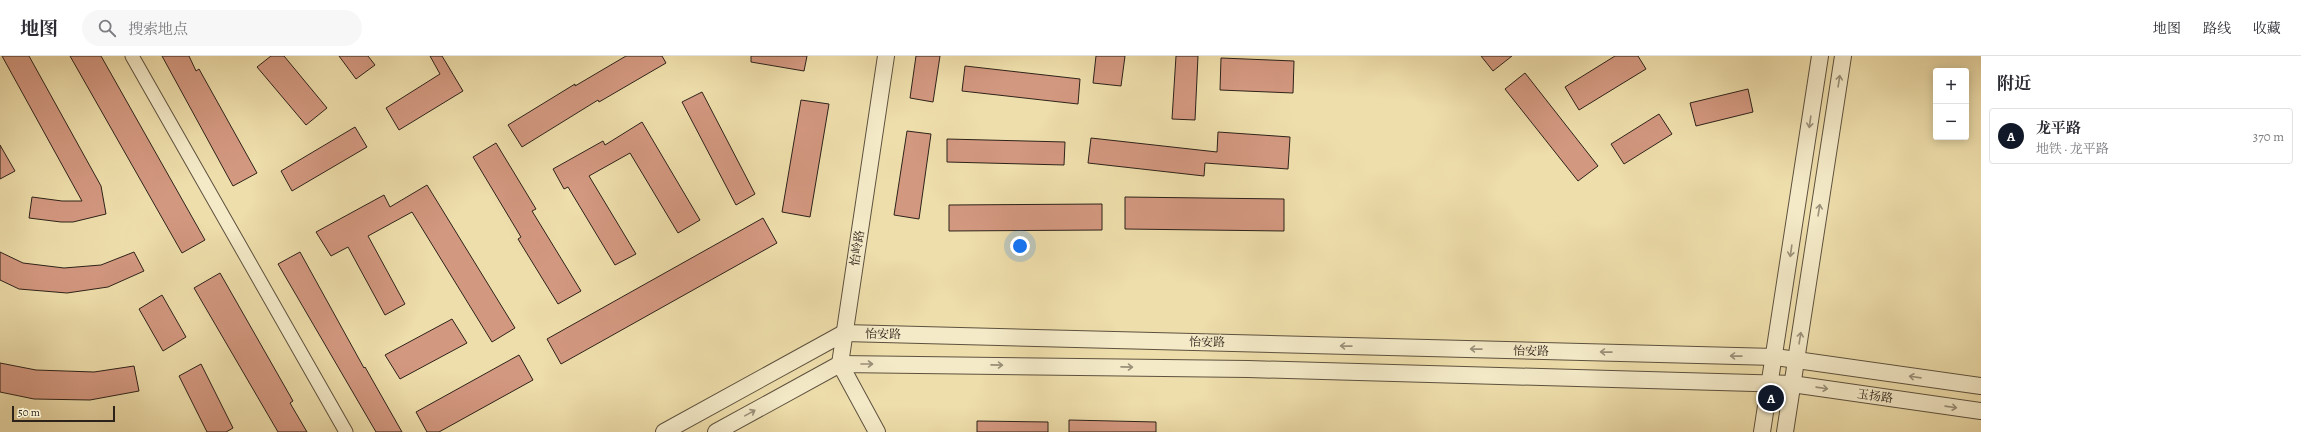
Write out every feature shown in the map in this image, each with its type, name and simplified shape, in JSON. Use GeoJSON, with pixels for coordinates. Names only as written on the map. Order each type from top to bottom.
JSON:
{"type":"FeatureCollection","features":[{"type":"Feature","properties":{"kind":"street"},"geometry":{"type":"LineString","coordinates":[[132,56],[346,432]]}},
{"type":"Feature","properties":{"kind":"street","name":"怡岭路"},"geometry":{"type":"LineString","coordinates":[[840,364],[886,56]]}},
{"type":"Feature","properties":{"kind":"street"},"geometry":{"type":"LineString","coordinates":[[1762,432],[1775,357],[1820,56]]}},
{"type":"Feature","properties":{"kind":"street"},"geometry":{"type":"LineString","coordinates":[[1785,432],[1843,56]]}},
{"type":"Feature","properties":{"kind":"street"},"geometry":{"type":"LineString","coordinates":[[664,432],[844,333]]}},
{"type":"Feature","properties":{"kind":"street","name":"怡安路"},"geometry":{"type":"LineString","coordinates":[[844,333],[1775,357]]}},
{"type":"Feature","properties":{"kind":"street","name":"玉扬路"},"geometry":{"type":"LineString","coordinates":[[1775,357],[1981,386]]}},
{"type":"Feature","properties":{"kind":"street"},"geometry":{"type":"LineString","coordinates":[[716,432],[840,364],[1248,369],[1770,384]]}},
{"type":"Feature","properties":{"kind":"street"},"geometry":{"type":"LineString","coordinates":[[840,364],[877,432]]}},
{"type":"Feature","properties":{"kind":"street","name":"玉扬路"},"geometry":{"type":"LineString","coordinates":[[1770,384],[1792,384],[1981,411]]}},
{"type":"Feature","properties":{"kind":"building"},"geometry":{"type":"Polygon","coordinates":[[[2,56],[29,56],[101,186],[106,214],[73,222],[29,218],[32,197],[62,201],[82,201],[2,56]]]}},
{"type":"Feature","properties":{"kind":"building"},"geometry":{"type":"Polygon","coordinates":[[[70,56],[101,56],[205,240],[182,253],[70,56]]]}},
{"type":"Feature","properties":{"kind":"building"},"geometry":{"type":"Polygon","coordinates":[[[162,56],[189,56],[196,71],[199,69],[257,173],[233,186],[162,56]]]}},
{"type":"Feature","properties":{"kind":"building"},"geometry":{"type":"Polygon","coordinates":[[[271,56],[284,56],[327,108],[306,125],[257,67],[271,56]]]}},
{"type":"Feature","properties":{"kind":"building"},"geometry":{"type":"Polygon","coordinates":[[[339,56],[368,56],[375,65],[356,79],[339,56]]]}},
{"type":"Feature","properties":{"kind":"building"},"geometry":{"type":"Polygon","coordinates":[[[430,56],[442,56],[463,91],[399,130],[386,108],[440,74],[430,56]]]}},
{"type":"Feature","properties":{"kind":"building"},"geometry":{"type":"Polygon","coordinates":[[[626,56],[662,56],[666,63],[599,102],[598,100],[522,147],[508,125],[575,84],[575,86],[626,56]]]}},
{"type":"Feature","properties":{"kind":"building"},"geometry":{"type":"Polygon","coordinates":[[[751,56],[807,56],[804,71],[751,62],[751,56]]]}},
{"type":"Feature","properties":{"kind":"building"},"geometry":{"type":"Polygon","coordinates":[[[916,56],[940,56],[933,102],[910,98],[916,56]]]}},
{"type":"Feature","properties":{"kind":"building"},"geometry":{"type":"Polygon","coordinates":[[[1096,56],[1125,56],[1121,86],[1093,83],[1096,56]]]}},
{"type":"Feature","properties":{"kind":"building"},"geometry":{"type":"Polygon","coordinates":[[[1176,56],[1198,56],[1195,120],[1172,119],[1176,56]]]}},
{"type":"Feature","properties":{"kind":"building"},"geometry":{"type":"Polygon","coordinates":[[[1481,56],[1512,56],[1493,71],[1481,56]]]}},
{"type":"Feature","properties":{"kind":"building"},"geometry":{"type":"Polygon","coordinates":[[[1615,56],[1638,56],[1646,69],[1579,110],[1565,87],[1615,56]]]}},
{"type":"Feature","properties":{"kind":"building"},"geometry":{"type":"Polygon","coordinates":[[[1221,58],[1294,61],[1293,93],[1220,90],[1221,58]]]}},
{"type":"Feature","properties":{"kind":"building"},"geometry":{"type":"Polygon","coordinates":[[[965,66],[1080,79],[1078,104],[962,91],[965,66]]]}},
{"type":"Feature","properties":{"kind":"building"},"geometry":{"type":"Polygon","coordinates":[[[1525,73],[1598,166],[1578,181],[1505,89],[1525,73]]]}},
{"type":"Feature","properties":{"kind":"building"},"geometry":{"type":"Polygon","coordinates":[[[1748,89],[1753,112],[1696,126],[1690,103],[1748,89]]]}},
{"type":"Feature","properties":{"kind":"building"},"geometry":{"type":"Polygon","coordinates":[[[702,92],[755,194],[736,205],[682,102],[702,92]]]}},
{"type":"Feature","properties":{"kind":"building"},"geometry":{"type":"Polygon","coordinates":[[[801,100],[829,104],[810,217],[782,212],[801,100]]]}},
{"type":"Feature","properties":{"kind":"building"},"geometry":{"type":"Polygon","coordinates":[[[1659,114],[1672,134],[1624,164],[1611,144],[1659,114]]]}},
{"type":"Feature","properties":{"kind":"building"},"geometry":{"type":"Polygon","coordinates":[[[642,122],[700,220],[678,233],[630,153],[589,176],[636,254],[615,265],[568,187],[564,189],[553,169],[603,141],[605,145],[642,122]]]}},
{"type":"Feature","properties":{"kind":"building"},"geometry":{"type":"Polygon","coordinates":[[[355,127],[367,147],[292,191],[281,171],[355,127]]]}},
{"type":"Feature","properties":{"kind":"building"},"geometry":{"type":"Polygon","coordinates":[[[907,131],[931,134],[919,219],[894,215],[907,131]]]}},
{"type":"Feature","properties":{"kind":"building"},"geometry":{"type":"Polygon","coordinates":[[[1218,132],[1290,137],[1288,169],[1205,163],[1204,176],[1088,163],[1091,138],[1217,152],[1218,132]]]}},
{"type":"Feature","properties":{"kind":"building"},"geometry":{"type":"Polygon","coordinates":[[[947,139],[1065,142],[1064,165],[947,162],[947,139]]]}},
{"type":"Feature","properties":{"kind":"building"},"geometry":{"type":"Polygon","coordinates":[[[496,143],[536,209],[532,211],[581,291],[558,304],[518,239],[521,237],[473,157],[496,143]]]}},
{"type":"Feature","properties":{"kind":"building"},"geometry":{"type":"Polygon","coordinates":[[[0,145],[15,171],[0,179],[0,145]]]}},
{"type":"Feature","properties":{"kind":"building"},"geometry":{"type":"Polygon","coordinates":[[[427,185],[515,328],[492,342],[412,212],[368,236],[405,304],[385,315],[348,247],[331,256],[316,232],[384,195],[390,207],[427,185]]]}},
{"type":"Feature","properties":{"kind":"building"},"geometry":{"type":"Polygon","coordinates":[[[1125,197],[1284,199],[1284,231],[1125,229],[1125,197]]]}},
{"type":"Feature","properties":{"kind":"building"},"geometry":{"type":"Polygon","coordinates":[[[1102,204],[1102,230],[949,231],[949,205],[1102,204]]]}},
{"type":"Feature","properties":{"kind":"building"},"geometry":{"type":"Polygon","coordinates":[[[763,218],[777,243],[561,364],[547,339],[763,218]]]}},
{"type":"Feature","properties":{"kind":"building"},"geometry":{"type":"Polygon","coordinates":[[[0,252],[23,263],[64,268],[101,265],[134,252],[144,271],[108,287],[67,293],[19,289],[0,280],[0,252]]]}},
{"type":"Feature","properties":{"kind":"building"},"geometry":{"type":"Polygon","coordinates":[[[300,252],[364,368],[365,367],[402,432],[376,432],[278,264],[300,252]]]}},
{"type":"Feature","properties":{"kind":"building"},"geometry":{"type":"Polygon","coordinates":[[[220,273],[293,401],[290,403],[307,432],[278,432],[194,288],[220,273]]]}},
{"type":"Feature","properties":{"kind":"building"},"geometry":{"type":"Polygon","coordinates":[[[162,295],[186,337],[163,351],[139,309],[162,295]]]}},
{"type":"Feature","properties":{"kind":"building"},"geometry":{"type":"Polygon","coordinates":[[[452,319],[467,343],[400,379],[385,355],[452,319]]]}},
{"type":"Feature","properties":{"kind":"building"},"geometry":{"type":"Polygon","coordinates":[[[519,355],[533,380],[439,432],[427,432],[416,412],[519,355]]]}},
{"type":"Feature","properties":{"kind":"building"},"geometry":{"type":"Polygon","coordinates":[[[0,363],[36,370],[94,372],[134,366],[139,391],[90,400],[34,399],[0,392],[0,363]]]}},
{"type":"Feature","properties":{"kind":"building"},"geometry":{"type":"Polygon","coordinates":[[[201,364],[233,428],[226,432],[207,432],[179,376],[201,364]]]}},
{"type":"Feature","properties":{"kind":"building"},"geometry":{"type":"Polygon","coordinates":[[[1069,420],[1156,422],[1156,432],[1069,432],[1069,420]]]}},
{"type":"Feature","properties":{"kind":"building"},"geometry":{"type":"Polygon","coordinates":[[[977,421],[1048,422],[1048,432],[977,432],[977,421]]]}},
{"type":"Feature","properties":{"kind":"place","name":"龙平路"},"geometry":{"type":"Point","coordinates":[1771,398]}}]}
